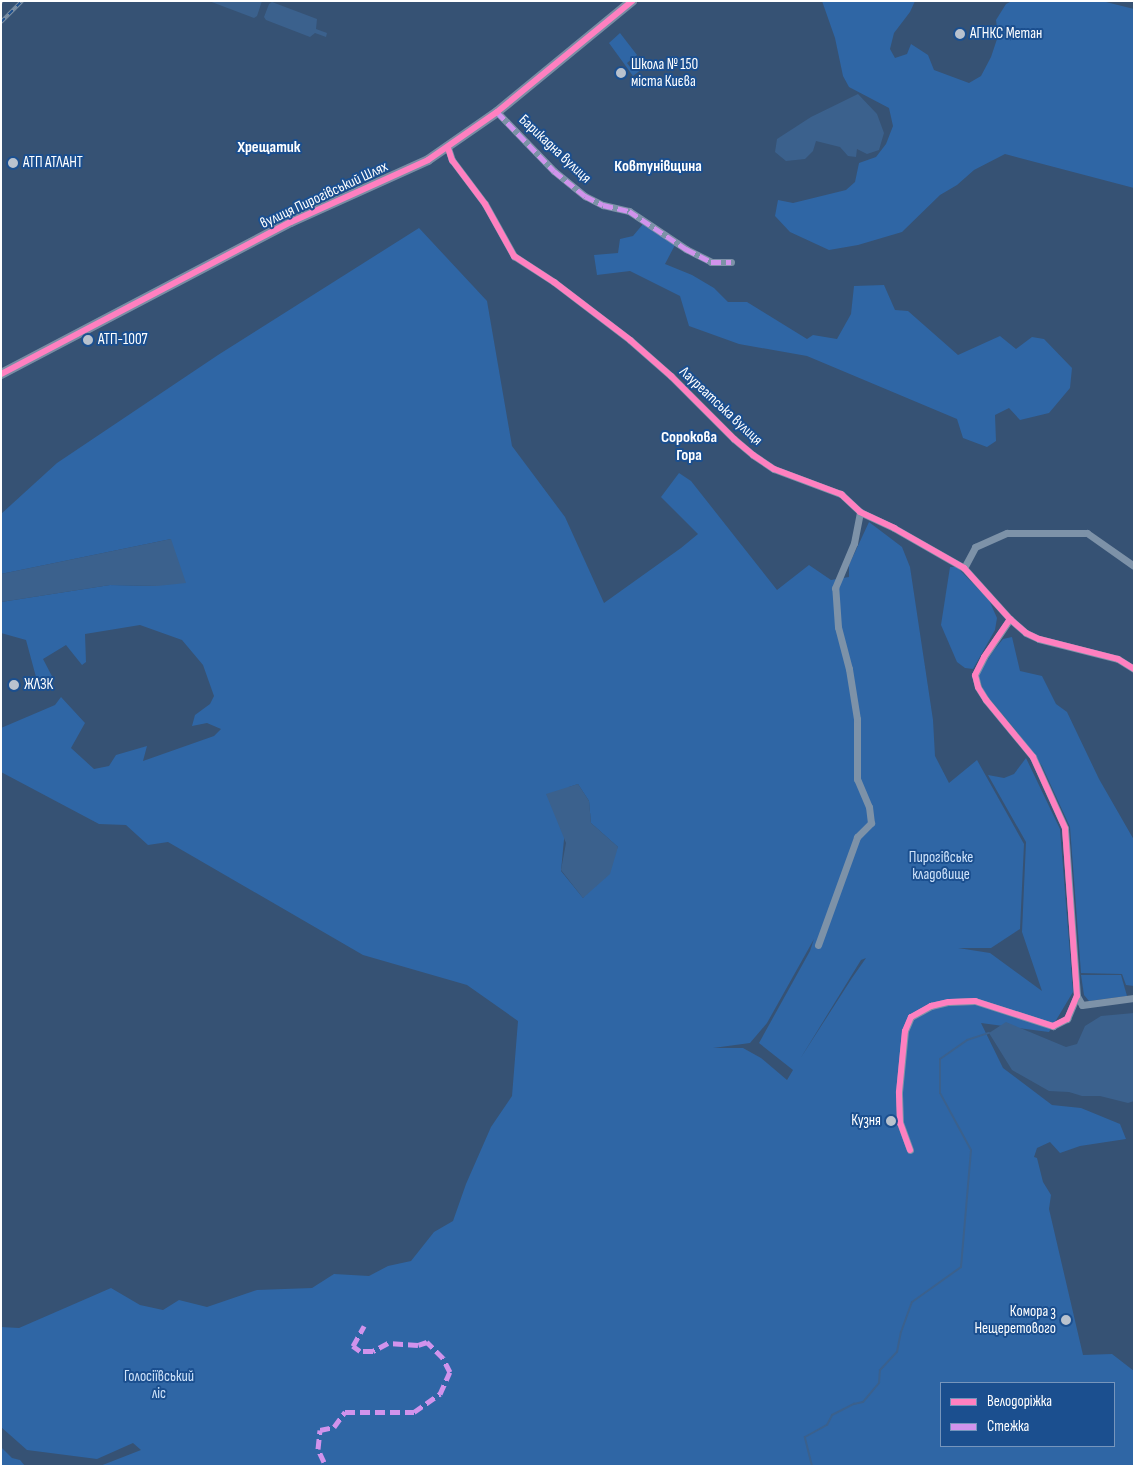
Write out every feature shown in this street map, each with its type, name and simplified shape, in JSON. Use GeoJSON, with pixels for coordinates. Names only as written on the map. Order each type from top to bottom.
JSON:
{"type":"FeatureCollection","features":[{"type":"Feature","properties":{"kind":"street","name":"вулиця Пирогівський Шлях"},"geometry":{"type":"LineString","coordinates":[[1,374],[292,222],[428,160],[448,148],[497,112],[632,1]]}},
{"type":"Feature","properties":{"kind":"street","name":"Барикадна вулиця"},"geometry":{"type":"LineString","coordinates":[[497,112],[554,171],[586,196],[603,205],[629,211],[686,249],[711,262],[731,262]]}},
{"type":"Feature","properties":{"kind":"street","name":"Лауреатська вулиця"},"geometry":{"type":"LineString","coordinates":[[448,148],[452,160],[485,204],[514,256],[554,282],[630,340],[671,376],[734,439],[753,455],[774,469],[841,494],[860,512],[894,528],[964,568],[1010,619],[1026,633],[1039,639],[1118,659],[1134,669]]}},
{"type":"Feature","properties":{"kind":"street"},"geometry":{"type":"LineString","coordinates":[[818,945],[857,837],[871,823],[869,807],[856,780],[857,719],[849,669],[838,627],[835,588],[854,542],[860,512]]}},
{"type":"Feature","properties":{"kind":"street"},"geometry":{"type":"LineString","coordinates":[[964,568],[975,547],[1007,533],[1087,533],[1134,566]]}},
{"type":"Feature","properties":{"kind":"street"},"geometry":{"type":"LineString","coordinates":[[910,1150],[900,1123],[899,1092],[905,1031],[911,1017],[931,1006],[949,1002],[975,1001],[1053,1026],[1067,1019],[1077,996],[1065,828],[1033,758],[986,700],[978,687],[975,675],[984,656],[1010,619]]}},
{"type":"Feature","properties":{"kind":"street"},"geometry":{"type":"LineString","coordinates":[[1077,996],[1082,1005]]}},
{"type":"Feature","properties":{"kind":"street"},"geometry":{"type":"LineString","coordinates":[[1072,1010],[1082,1005],[1134,998]]}},
{"type":"Feature","properties":{"kind":"green space"},"geometry":{"type":"Polygon","coordinates":[[[822,1],[915,1],[910,12],[894,33],[890,49],[895,58],[907,54],[911,44],[928,55],[934,70],[969,83],[981,76],[991,57],[998,36],[996,20],[1006,4],[1012,1],[1102,1],[1134,9],[1134,188],[1005,154],[974,170],[957,185],[940,195],[902,232],[858,245],[829,250],[790,232],[775,216],[778,200],[793,203],[846,190],[855,182],[859,163],[876,157],[886,144],[893,126],[889,108],[849,87],[843,76],[835,38],[822,1]]]}},
{"type":"Feature","properties":{"kind":"green space"},"geometry":{"type":"Polygon","coordinates":[[[620,33],[637,55],[627,63],[630,67],[642,58],[647,65],[633,76],[609,43],[620,33]]]}},
{"type":"Feature","properties":{"kind":"green space"},"geometry":{"type":"Polygon","coordinates":[[[643,224],[675,245],[665,264],[692,275],[714,288],[728,302],[747,302],[807,339],[813,335],[837,339],[851,314],[854,286],[884,285],[895,310],[908,311],[958,355],[1000,336],[1016,349],[1032,337],[1044,339],[1072,368],[1070,388],[1049,413],[1020,420],[1009,408],[995,415],[996,441],[987,447],[963,438],[957,419],[807,356],[739,344],[689,326],[680,296],[630,271],[597,275],[594,255],[618,253],[620,239],[633,236],[643,224]]]}},
{"type":"Feature","properties":{"kind":"green space"},"geometry":{"type":"Polygon","coordinates":[[[419,228],[487,301],[512,446],[565,517],[604,603],[698,534],[661,497],[679,473],[691,481],[777,590],[809,565],[831,580],[849,577],[849,565],[869,522],[902,547],[910,567],[933,720],[935,756],[949,783],[977,760],[1024,844],[1020,929],[991,948],[958,948],[990,953],[1042,991],[1022,932],[1026,842],[988,775],[1004,778],[1014,774],[1026,758],[1060,829],[1073,992],[1049,1032],[981,1023],[1003,1068],[1052,1105],[1081,1108],[1120,1124],[1126,1139],[1080,1146],[1060,1153],[1050,1142],[1037,1148],[1034,1157],[1037,1158],[1043,1182],[1051,1195],[1049,1209],[1083,1355],[1112,1354],[1134,1371],[1134,1466],[100,1466],[141,1450],[133,1443],[97,1459],[27,1450],[1,1427],[1,1327],[19,1328],[111,1288],[140,1305],[163,1310],[179,1300],[207,1307],[257,1290],[312,1288],[334,1274],[369,1276],[388,1266],[411,1261],[434,1232],[453,1221],[466,1184],[491,1127],[512,1096],[518,1021],[467,985],[363,955],[168,842],[148,845],[126,825],[99,824],[1,772],[1,728],[55,705],[61,697],[85,723],[71,748],[94,769],[109,766],[116,755],[147,746],[143,761],[214,736],[221,729],[207,723],[192,726],[195,715],[210,704],[214,696],[203,665],[182,640],[140,625],[85,634],[86,662],[82,665],[66,645],[43,659],[54,680],[39,688],[26,640],[1,633],[1,602],[110,585],[157,586],[171,539],[1,574],[1,514],[57,463],[218,355],[419,228]],[[578,784],[569,787],[561,871],[583,898],[618,847],[591,823],[589,801],[578,784]],[[814,939],[767,1023],[750,1043],[713,1048],[743,1048],[761,1058],[787,1080],[793,1070],[759,1043],[810,951],[814,939]],[[866,958],[861,960],[800,1059],[852,978],[866,958]]]}},
{"type":"Feature","properties":{"kind":"green space"},"geometry":{"type":"Polygon","coordinates":[[[950,567],[957,567],[989,600],[997,618],[995,630],[973,669],[965,668],[957,662],[941,625],[950,567]]]}},
{"type":"Feature","properties":{"kind":"green space"},"geometry":{"type":"Polygon","coordinates":[[[1012,637],[1020,671],[1042,676],[1056,704],[1067,712],[1099,779],[1134,840],[1134,986],[1126,985],[1122,974],[1081,973],[1070,827],[1042,766],[984,692],[979,678],[980,671],[994,650],[1003,639],[1012,637]]]}},
{"type":"Feature","properties":{"kind":"green space"},"geometry":{"type":"Polygon","coordinates":[[[1081,975],[1121,975],[1127,996],[1089,1001],[1084,995],[1081,975]]]}},
{"type":"Feature","properties":{"kind":"green space"},"geometry":{"type":"Polygon","coordinates":[[[1,1447],[12,1458],[20,1460],[25,1466],[1,1466],[1,1447]]]}},
{"type":"Feature","properties":{"kind":"shaded area"},"geometry":{"type":"Polygon","coordinates":[[[209,1],[262,1],[257,16],[254,18],[209,1]]]}},
{"type":"Feature","properties":{"kind":"shaded area"},"geometry":{"type":"Polygon","coordinates":[[[272,2],[317,19],[316,29],[327,33],[326,37],[315,33],[310,37],[266,20],[264,17],[269,4],[272,2]]]}},
{"type":"Feature","properties":{"kind":"shaded area"},"geometry":{"type":"Polygon","coordinates":[[[858,94],[877,114],[884,133],[879,150],[867,154],[857,149],[856,157],[848,156],[840,147],[816,141],[813,151],[805,159],[786,161],[775,152],[777,139],[811,117],[858,94]]]}},
{"type":"Feature","properties":{"kind":"shaded area"},"geometry":{"type":"Polygon","coordinates":[[[171,539],[186,583],[157,586],[110,585],[1,602],[1,574],[171,539]]]}},
{"type":"Feature","properties":{"kind":"shaded area"},"geometry":{"type":"Polygon","coordinates":[[[578,784],[589,801],[591,823],[618,847],[610,874],[583,898],[561,870],[566,843],[546,794],[578,784]]]}},
{"type":"Feature","properties":{"kind":"shaded area"},"geometry":{"type":"Polygon","coordinates":[[[1134,1013],[1134,1101],[1128,1103],[1100,1096],[1082,1096],[1069,1092],[1049,1091],[1012,1070],[989,1033],[1006,1022],[1066,1047],[1077,1044],[1085,1026],[1101,1016],[1134,1013]]]}},
{"type":"Feature","properties":{"kind":"waterway"},"geometry":{"type":"LineString","coordinates":[[812,1466],[805,1437],[827,1425],[832,1415],[854,1404],[863,1402],[879,1383],[880,1370],[897,1352],[901,1332],[912,1302],[961,1267],[971,1150],[940,1093],[940,1059],[967,1040],[989,1033]]}},
{"type":"Feature","properties":{"kind":"railway"},"geometry":{"type":"LineString","coordinates":[[1,22],[22,1]]}},
{"type":"Feature","properties":{"kind":"marked path"},"geometry":{"type":"LineString","coordinates":[[497,112],[554,171],[585,196],[603,205],[629,211],[686,249],[711,262],[731,262]]}},
{"type":"Feature","properties":{"kind":"marked path"},"geometry":{"type":"LineString","coordinates":[[324,1462],[318,1449],[320,1430],[334,1427],[345,1412],[414,1412],[440,1394],[450,1372],[443,1358],[427,1342],[418,1345],[388,1343],[373,1351],[360,1351],[353,1346],[364,1326]]}},
{"type":"Feature","properties":{"kind":"cycle path"},"geometry":{"type":"LineString","coordinates":[[1,374],[291,222],[428,160],[497,112],[632,1]]}},
{"type":"Feature","properties":{"kind":"cycle path"},"geometry":{"type":"LineString","coordinates":[[448,148],[452,160],[485,204],[514,256],[554,282],[630,340],[671,376],[734,439],[753,455],[774,469],[841,494],[860,512],[894,528],[964,568],[1010,619],[1026,633],[1039,639],[1118,659],[1134,669]]}},
{"type":"Feature","properties":{"kind":"cycle path"},"geometry":{"type":"LineString","coordinates":[[910,1150],[900,1123],[899,1092],[905,1031],[911,1017],[931,1006],[949,1002],[975,1001],[1053,1026],[1067,1019],[1077,996],[1065,828],[1033,757],[986,700],[978,687],[975,675],[984,657],[1010,619]]}},
{"type":"Feature","properties":{"kind":"place","name":"АГНКС Метан"},"geometry":{"type":"Point","coordinates":[960,34]}},
{"type":"Feature","properties":{"kind":"place","name":"Школа № 150 міста Києва"},"geometry":{"type":"Point","coordinates":[621,73]}},
{"type":"Feature","properties":{"kind":"place","name":"АТП АТЛАНТ"},"geometry":{"type":"Point","coordinates":[13,163]}},
{"type":"Feature","properties":{"kind":"place","name":"АТП-1007"},"geometry":{"type":"Point","coordinates":[88,340]}},
{"type":"Feature","properties":{"kind":"place","name":"ЖЛЗК"},"geometry":{"type":"Point","coordinates":[14,685]}},
{"type":"Feature","properties":{"kind":"place","name":"Кузня"},"geometry":{"type":"Point","coordinates":[891,1121]}},
{"type":"Feature","properties":{"kind":"place","name":"Комора з Нещеретового"},"geometry":{"type":"Point","coordinates":[1066,1320]}},
{"type":"Feature","properties":{"kind":"district","name":"Хрещатик"},"geometry":{"type":"Point","coordinates":[269,148]}},
{"type":"Feature","properties":{"kind":"district","name":"Ковтунівщина"},"geometry":{"type":"Point","coordinates":[658,167]}},
{"type":"Feature","properties":{"kind":"district","name":"Сорокова Гора"},"geometry":{"type":"Point","coordinates":[689,447]}},
{"type":"Feature","properties":{"kind":"park label","name":"Пирогівське кладовище"},"geometry":{"type":"Point","coordinates":[941,866]}},
{"type":"Feature","properties":{"kind":"park label","name":"Голосіївський ліс"},"geometry":{"type":"Point","coordinates":[159,1384]}}]}
